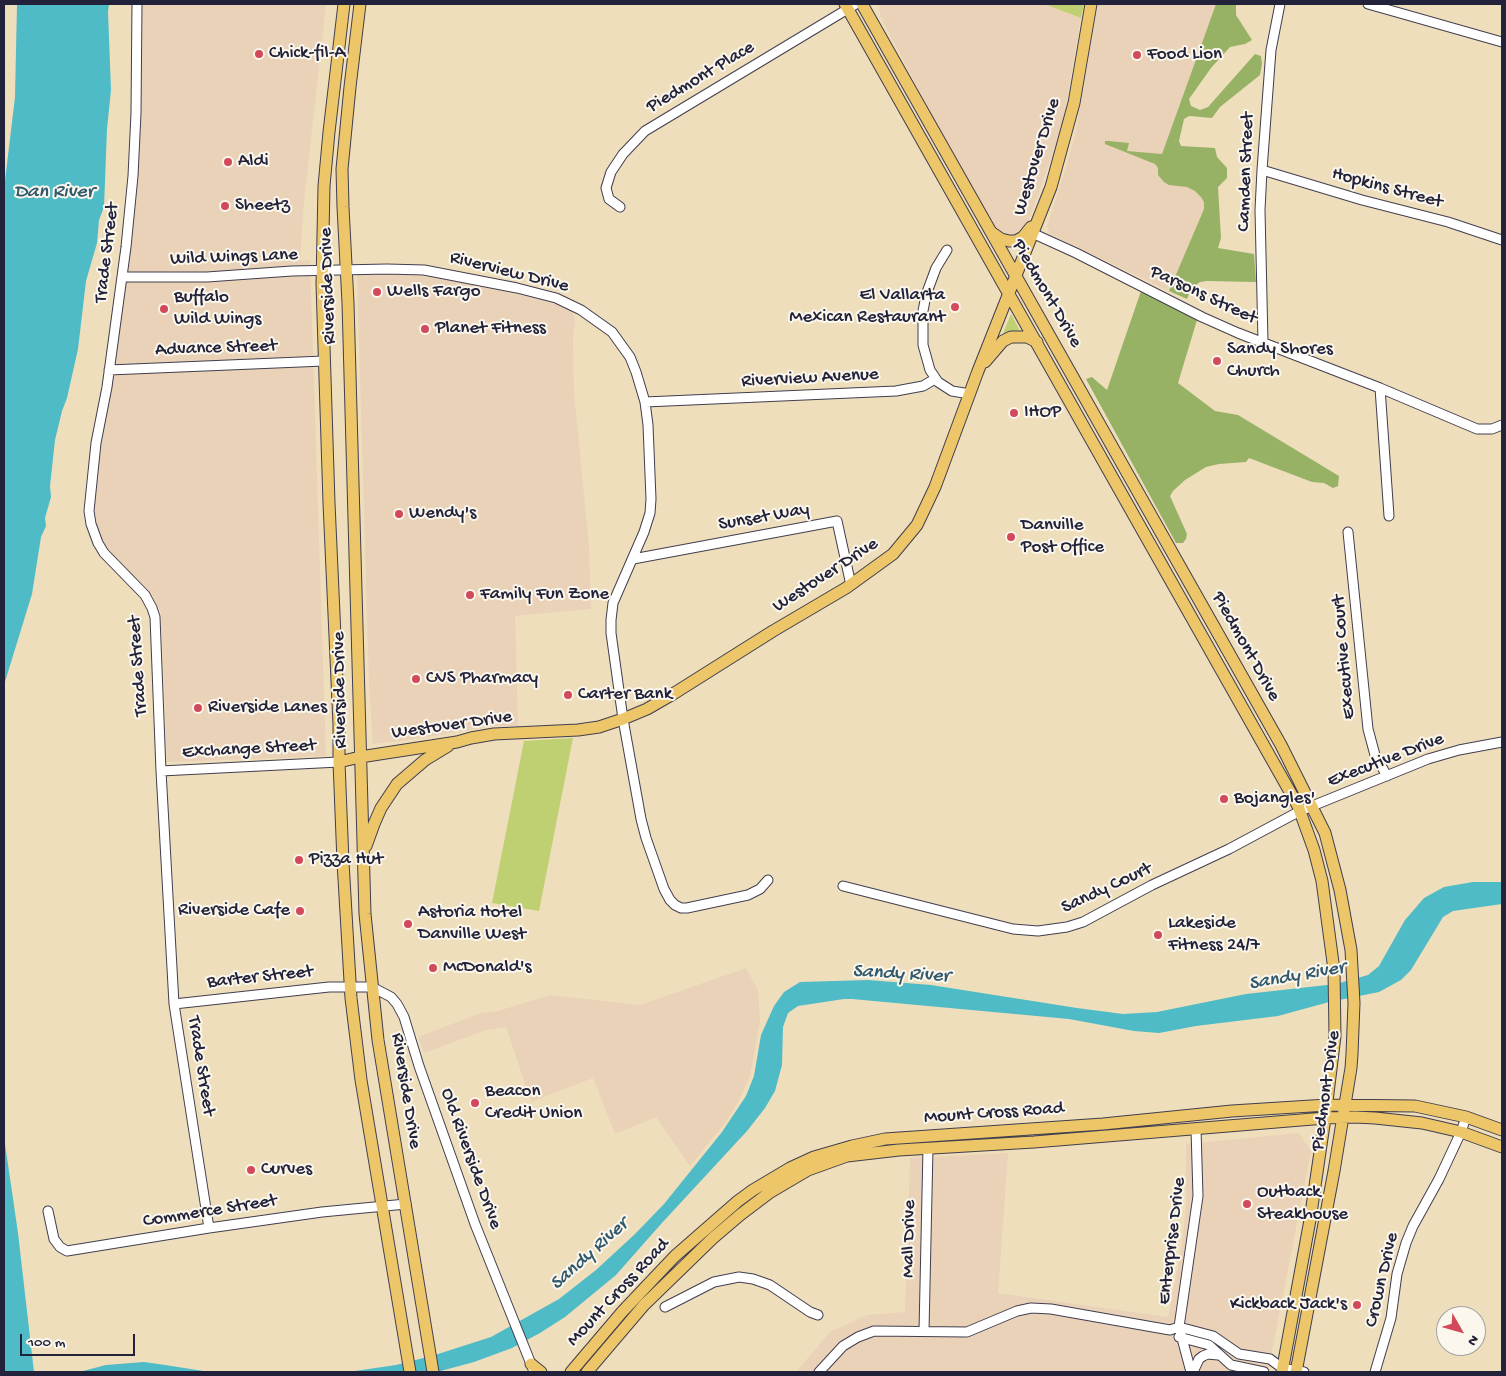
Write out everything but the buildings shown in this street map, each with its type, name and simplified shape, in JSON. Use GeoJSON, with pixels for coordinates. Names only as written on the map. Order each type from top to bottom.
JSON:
{"type":"FeatureCollection","features":[{"type":"Feature","properties":{"kind":"main road","name":"Riverside Drive"},"geometry":{"type":"LineString","coordinates":[[344,4],[326,168],[322,271],[328,503],[339,726],[338,762],[343,868],[351,987],[362,1080],[410,1372]]}},
{"type":"Feature","properties":{"kind":"main road","name":"Riverside Drive"},"geometry":{"type":"LineString","coordinates":[[360,4],[342,169],[347,270],[365,914],[378,1040],[433,1372]]}},
{"type":"Feature","properties":{"kind":"main road","name":"Piedmont Drive"},"geometry":{"type":"LineString","coordinates":[[862,4],[1281,745],[1325,833],[1333,858],[1346,919],[1353,973],[1351,1068],[1299,1372]]}},
{"type":"Feature","properties":{"kind":"main road","name":"Westover Drive"},"geometry":{"type":"LineString","coordinates":[[338,762],[494,734],[578,730],[599,727],[624,719],[647,710],[674,694],[851,585],[893,554],[917,525],[935,487],[1059,161],[1072,111],[1091,4]]}},
{"type":"Feature","properties":{"kind":"main road","name":"Piedmont Drive"},"geometry":{"type":"LineString","coordinates":[[850,6],[1036,342],[1300,811],[1314,850],[1322,881],[1330,929],[1336,988],[1335,1036],[1310,1220],[1282,1370]]}},
{"type":"Feature","properties":{"kind":"main road"},"geometry":{"type":"LineString","coordinates":[[990,231],[1001,239],[1016,241],[1023,237],[1038,218]]}},
{"type":"Feature","properties":{"kind":"main road"},"geometry":{"type":"LineString","coordinates":[[978,371],[1003,341],[1019,336],[1027,337],[1036,342]]}},
{"type":"Feature","properties":{"kind":"main road"},"geometry":{"type":"LineString","coordinates":[[364,858],[381,808],[397,784],[425,760],[457,742]]}},
{"type":"Feature","properties":{"kind":"main road","name":"Mount Cross Road"},"geometry":{"type":"LineString","coordinates":[[571,1372],[622,1312],[656,1276],[712,1223],[753,1190],[790,1168],[814,1157],[884,1139],[1103,1124],[1232,1111],[1327,1105],[1415,1106],[1466,1117],[1502,1130]]}},
{"type":"Feature","properties":{"kind":"main road","name":"Mount Cross Road"},"geometry":{"type":"LineString","coordinates":[[587,1372],[649,1300],[713,1238],[740,1215],[769,1193],[808,1170],[847,1156],[876,1152],[1325,1118],[1375,1118],[1405,1121],[1461,1132],[1502,1146]]}},
{"type":"Feature","properties":{"kind":"main road"},"geometry":{"type":"LineString","coordinates":[[532,1365],[540,1372]]}},
{"type":"Feature","properties":{"kind":"street","name":"Trade Street"},"geometry":{"type":"LineString","coordinates":[[137,4],[136,112],[133,176],[122,277],[96,444],[89,511],[94,533],[101,548],[145,595],[155,618],[161,771],[174,1004],[209,1228]]}},
{"type":"Feature","properties":{"kind":"street","name":"Camden Street"},"geometry":{"type":"LineString","coordinates":[[1263,342],[1262,170],[1270,58],[1280,4]]}},
{"type":"Feature","properties":{"kind":"street"},"geometry":{"type":"LineString","coordinates":[[1368,4],[1502,42]]}},
{"type":"Feature","properties":{"kind":"street","name":"Piedmont Place"},"geometry":{"type":"LineString","coordinates":[[620,207],[609,199],[606,188],[611,172],[623,154],[644,131],[850,6]]}},
{"type":"Feature","properties":{"kind":"street","name":"Hopkins Street"},"geometry":{"type":"LineString","coordinates":[[1262,170],[1362,200],[1448,222],[1502,240]]}},
{"type":"Feature","properties":{"kind":"street","name":"Parsons Street"},"geometry":{"type":"LineString","coordinates":[[1032,233],[1076,252],[1202,317],[1263,342],[1477,429],[1492,430],[1502,425]]}},
{"type":"Feature","properties":{"kind":"street"},"geometry":{"type":"LineString","coordinates":[[947,250],[930,282],[922,330],[924,351],[935,379],[945,388],[970,394]]}},
{"type":"Feature","properties":{"kind":"street","name":"Wild Wings Lane"},"geometry":{"type":"LineString","coordinates":[[122,277],[207,277],[292,271],[347,270]]}},
{"type":"Feature","properties":{"kind":"street","name":"Riverview Drive"},"geometry":{"type":"LineString","coordinates":[[347,270],[424,270],[517,288],[556,298],[569,303],[599,322],[612,332],[622,344],[636,372],[645,402],[651,499],[650,514],[614,603],[611,620],[611,633],[641,819],[651,853],[670,900],[675,905],[687,908],[748,895],[760,889],[768,880]]}},
{"type":"Feature","properties":{"kind":"street","name":"Advance Street"},"geometry":{"type":"LineString","coordinates":[[109,370],[324,361]]}},
{"type":"Feature","properties":{"kind":"street","name":"Riverview Avenue"},"geometry":{"type":"LineString","coordinates":[[645,402],[896,391],[923,386],[935,379]]}},
{"type":"Feature","properties":{"kind":"street"},"geometry":{"type":"LineString","coordinates":[[1380,388],[1389,516]]}},
{"type":"Feature","properties":{"kind":"street","name":"Sunset Way"},"geometry":{"type":"LineString","coordinates":[[633,559],[837,521],[851,585]]}},
{"type":"Feature","properties":{"kind":"street","name":"Executive Court"},"geometry":{"type":"LineString","coordinates":[[1348,532],[1368,729],[1375,756],[1387,776]]}},
{"type":"Feature","properties":{"kind":"street","name":"Executive Drive"},"geometry":{"type":"LineString","coordinates":[[1313,807],[1447,753],[1502,742]]}},
{"type":"Feature","properties":{"kind":"street","name":"Exchange Street"},"geometry":{"type":"LineString","coordinates":[[161,771],[338,762]]}},
{"type":"Feature","properties":{"kind":"street","name":"Sandy Court"},"geometry":{"type":"LineString","coordinates":[[843,886],[1013,929],[1051,930],[1083,922],[1152,885],[1229,849],[1300,811],[1313,807]]}},
{"type":"Feature","properties":{"kind":"street"},"geometry":{"type":"LineString","coordinates":[[351,987],[372,986]]}},
{"type":"Feature","properties":{"kind":"street","name":"Old Riverside Drive"},"geometry":{"type":"LineString","coordinates":[[372,986],[391,997],[404,1016],[419,1066],[470,1209],[532,1365]]}},
{"type":"Feature","properties":{"kind":"street","name":"Barter Street"},"geometry":{"type":"LineString","coordinates":[[174,1004],[329,987],[351,987]]}},
{"type":"Feature","properties":{"kind":"street","name":"Crown Drive"},"geometry":{"type":"LineString","coordinates":[[1375,1372],[1390,1325],[1398,1274],[1406,1243],[1461,1132],[1466,1117]]}},
{"type":"Feature","properties":{"kind":"street","name":"Enterprise Drive"},"geometry":{"type":"LineString","coordinates":[[1192,1372],[1181,1339],[1174,1328],[1198,1196],[1196,1129]]}},
{"type":"Feature","properties":{"kind":"street","name":"Mall Drive"},"geometry":{"type":"LineString","coordinates":[[924,1331],[928,1148]]}},
{"type":"Feature","properties":{"kind":"street","name":"Commerce Street"},"geometry":{"type":"LineString","coordinates":[[48,1211],[54,1239],[60,1247],[67,1251],[322,1212],[406,1204]]}},
{"type":"Feature","properties":{"kind":"street"},"geometry":{"type":"LineString","coordinates":[[665,1308],[714,1282],[739,1277],[770,1284],[810,1312],[818,1315]]}},
{"type":"Feature","properties":{"kind":"street"},"geometry":{"type":"LineString","coordinates":[[819,1372],[843,1346],[865,1334],[880,1330],[967,1332],[1018,1311],[1038,1308],[1209,1334],[1237,1353],[1270,1359],[1282,1370]]}},
{"type":"Feature","properties":{"kind":"street"},"geometry":{"type":"LineString","coordinates":[[1181,1339],[1205,1343],[1234,1366],[1264,1372]]}},
{"type":"Feature","properties":{"kind":"street"},"geometry":{"type":"LineString","coordinates":[[1192,1372],[1202,1356],[1208,1354],[1218,1355]]}},
{"type":"Feature","properties":{"kind":"street"},"geometry":{"type":"LineString","coordinates":[[1269,1372],[1282,1370],[1299,1372]]}},
{"type":"Feature","properties":{"kind":"shaded area"},"geometry":{"type":"Polygon","coordinates":[[[140,4],[326,4],[304,201],[300,261],[310,260],[326,756],[167,762],[161,612],[147,588],[117,560],[99,537],[94,510],[99,456],[132,230],[139,151],[140,4]]]}},
{"type":"Feature","properties":{"kind":"shaded area"},"geometry":{"type":"Polygon","coordinates":[[[879,4],[1044,4],[1081,18],[1062,128],[1033,209],[1025,227],[1015,237],[1007,237],[995,229],[950,149],[880,16],[879,4]]]}},
{"type":"Feature","properties":{"kind":"shaded area"},"geometry":{"type":"Polygon","coordinates":[[[1098,4],[1216,4],[1160,161],[1210,195],[1169,291],[1050,234],[1047,226],[1076,131],[1098,4]]]}},
{"type":"Feature","properties":{"kind":"shaded area"},"geometry":{"type":"Polygon","coordinates":[[[392,273],[433,277],[535,298],[572,309],[575,321],[573,339],[574,392],[589,546],[591,609],[515,616],[518,726],[491,726],[423,738],[373,744],[369,684],[357,275],[392,273]]]}},
{"type":"Feature","properties":{"kind":"shaded area"},"geometry":{"type":"Polygon","coordinates":[[[746,968],[758,990],[760,1022],[750,1076],[726,1122],[690,1166],[656,1117],[615,1134],[593,1078],[531,1102],[506,1027],[486,1030],[424,1053],[418,1037],[481,1013],[498,1011],[550,995],[640,1005],[746,968]]]}},
{"type":"Feature","properties":{"kind":"shaded area"},"geometry":{"type":"Polygon","coordinates":[[[1299,1133],[1311,1151],[1268,1372],[796,1372],[830,1332],[867,1315],[905,1312],[910,1158],[1008,1153],[998,1293],[1168,1317],[1182,1244],[1186,1204],[1186,1144],[1299,1133]]]}},
{"type":"Feature","properties":{"kind":"green space"},"geometry":{"type":"Polygon","coordinates":[[[1044,4],[1084,4],[1081,18],[1044,4]]]}},
{"type":"Feature","properties":{"kind":"green space"},"geometry":{"type":"Polygon","coordinates":[[[1216,4],[1236,4],[1236,15],[1252,40],[1245,44],[1230,47],[1211,68],[1189,99],[1191,106],[1200,110],[1208,107],[1255,54],[1261,56],[1260,75],[1220,107],[1212,118],[1189,116],[1184,119],[1179,141],[1181,146],[1215,148],[1217,157],[1227,168],[1227,178],[1218,187],[1221,238],[1218,248],[1254,254],[1256,282],[1200,282],[1191,289],[1187,299],[1169,291],[1204,209],[1204,202],[1195,191],[1187,187],[1169,185],[1164,182],[1158,175],[1158,168],[1155,164],[1105,144],[1105,141],[1129,143],[1127,151],[1162,154],[1216,4]]]}},
{"type":"Feature","properties":{"kind":"green space"},"geometry":{"type":"Polygon","coordinates":[[[1141,291],[1197,320],[1178,383],[1215,411],[1238,415],[1339,476],[1338,486],[1333,488],[1324,483],[1312,482],[1249,458],[1246,462],[1206,467],[1185,480],[1170,496],[1187,534],[1183,543],[1176,543],[1086,379],[1092,377],[1107,390],[1141,291]]]}},
{"type":"Feature","properties":{"kind":"green space"},"geometry":{"type":"Polygon","coordinates":[[[1011,314],[1020,331],[1010,332],[1002,336],[1011,314]]]}},
{"type":"Feature","properties":{"kind":"green space"},"geometry":{"type":"Polygon","coordinates":[[[573,738],[539,911],[492,903],[524,741],[573,738]]]}},
{"type":"Feature","properties":{"kind":"water","name":"Dan River"},"geometry":{"type":"Polygon","coordinates":[[[17,4],[109,4],[111,90],[107,129],[104,207],[99,220],[97,243],[86,281],[78,349],[55,440],[50,486],[51,497],[45,518],[46,526],[41,537],[32,594],[4,685],[4,189],[15,97],[17,4]]]}},
{"type":"Feature","properties":{"kind":"water"},"geometry":{"type":"Polygon","coordinates":[[[1473,882],[1502,882],[1502,904],[1453,911],[1443,917],[1411,970],[1401,980],[1379,992],[1329,1002],[1278,1016],[1196,1026],[1159,1033],[1134,1031],[1069,1019],[852,999],[798,1006],[788,1013],[783,1027],[782,1065],[775,1091],[765,1108],[747,1131],[616,1275],[565,1317],[512,1348],[474,1362],[437,1372],[348,1372],[396,1365],[491,1337],[559,1299],[596,1270],[664,1204],[722,1132],[746,1096],[754,1076],[761,1035],[774,1006],[784,992],[800,982],[868,980],[931,985],[1123,1014],[1157,1012],[1246,994],[1336,984],[1368,975],[1379,966],[1405,920],[1424,898],[1444,887],[1473,882]]]}},
{"type":"Feature","properties":{"kind":"water"},"geometry":{"type":"Polygon","coordinates":[[[4,1137],[18,1233],[34,1372],[4,1372],[4,1137]]]}},
{"type":"Feature","properties":{"kind":"water"},"geometry":{"type":"Polygon","coordinates":[[[144,1362],[210,1372],[79,1372],[106,1365],[144,1362]]]}},
{"type":"Feature","properties":{"kind":"place","name":"Chick-fil-A"},"geometry":{"type":"Point","coordinates":[259,54]}},
{"type":"Feature","properties":{"kind":"place","name":"Food Lion"},"geometry":{"type":"Point","coordinates":[1137,55]}},
{"type":"Feature","properties":{"kind":"place","name":"Aldi"},"geometry":{"type":"Point","coordinates":[228,162]}},
{"type":"Feature","properties":{"kind":"place","name":"Sheetz"},"geometry":{"type":"Point","coordinates":[225,206]}},
{"type":"Feature","properties":{"kind":"place","name":"Wells Fargo"},"geometry":{"type":"Point","coordinates":[377,292]}},
{"type":"Feature","properties":{"kind":"place","name":"El Vallarta Mexican Restaurant"},"geometry":{"type":"Point","coordinates":[955,307]}},
{"type":"Feature","properties":{"kind":"place","name":"Buffalo Wild Wings"},"geometry":{"type":"Point","coordinates":[164,309]}},
{"type":"Feature","properties":{"kind":"place","name":"Planet Fitness"},"geometry":{"type":"Point","coordinates":[425,329]}},
{"type":"Feature","properties":{"kind":"place","name":"Sandy Shores Church"},"geometry":{"type":"Point","coordinates":[1217,361]}},
{"type":"Feature","properties":{"kind":"place","name":"IHOP"},"geometry":{"type":"Point","coordinates":[1014,413]}},
{"type":"Feature","properties":{"kind":"place","name":"Wendy's"},"geometry":{"type":"Point","coordinates":[399,514]}},
{"type":"Feature","properties":{"kind":"place","name":"Danville Post Office"},"geometry":{"type":"Point","coordinates":[1011,537]}},
{"type":"Feature","properties":{"kind":"place","name":"Family Fun Zone"},"geometry":{"type":"Point","coordinates":[470,595]}},
{"type":"Feature","properties":{"kind":"place","name":"CVS Pharmacy"},"geometry":{"type":"Point","coordinates":[416,679]}},
{"type":"Feature","properties":{"kind":"place","name":"Carter Bank"},"geometry":{"type":"Point","coordinates":[568,695]}},
{"type":"Feature","properties":{"kind":"place","name":"Riverside Lanes"},"geometry":{"type":"Point","coordinates":[198,708]}},
{"type":"Feature","properties":{"kind":"place","name":"Bojangles'"},"geometry":{"type":"Point","coordinates":[1224,799]}},
{"type":"Feature","properties":{"kind":"place","name":"Pizza Hut"},"geometry":{"type":"Point","coordinates":[299,860]}},
{"type":"Feature","properties":{"kind":"place","name":"Riverside Cafe"},"geometry":{"type":"Point","coordinates":[300,911]}},
{"type":"Feature","properties":{"kind":"place","name":"Astoria Hotel Danville West"},"geometry":{"type":"Point","coordinates":[408,924]}},
{"type":"Feature","properties":{"kind":"place","name":"Lakeside Fitness 24/7"},"geometry":{"type":"Point","coordinates":[1158,935]}},
{"type":"Feature","properties":{"kind":"place","name":"McDonald's"},"geometry":{"type":"Point","coordinates":[433,968]}},
{"type":"Feature","properties":{"kind":"place","name":"Beacon Credit Union"},"geometry":{"type":"Point","coordinates":[475,1103]}},
{"type":"Feature","properties":{"kind":"place","name":"Curves"},"geometry":{"type":"Point","coordinates":[251,1170]}},
{"type":"Feature","properties":{"kind":"place","name":"Outback Steakhouse"},"geometry":{"type":"Point","coordinates":[1247,1204]}},
{"type":"Feature","properties":{"kind":"place","name":"Kickback Jack's"},"geometry":{"type":"Point","coordinates":[1357,1305]}},
{"type":"Feature","properties":{"kind":"water label","name":"Sandy River"},"geometry":{"type":"Point","coordinates":[901,975]}},
{"type":"Feature","properties":{"kind":"water label","name":"Sandy River"},"geometry":{"type":"Point","coordinates":[1297,977]}},
{"type":"Feature","properties":{"kind":"water label","name":"Sandy River"},"geometry":{"type":"Point","coordinates":[590,1255]}}]}
